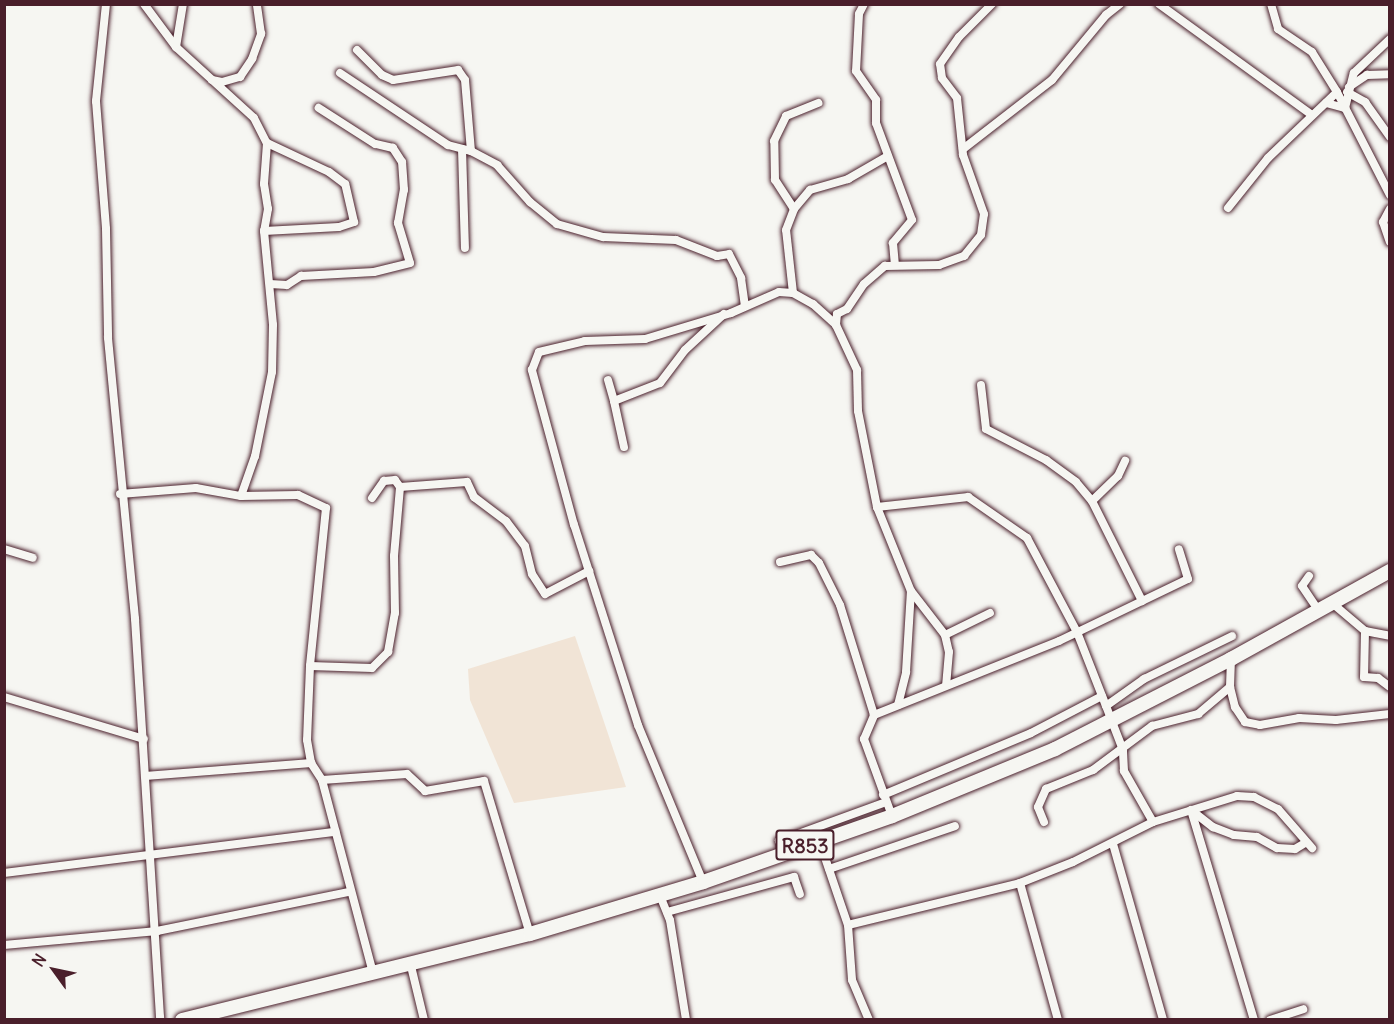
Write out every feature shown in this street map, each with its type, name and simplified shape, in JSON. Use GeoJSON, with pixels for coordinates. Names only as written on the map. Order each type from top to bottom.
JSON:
{"type":"FeatureCollection","features":[{"type":"Feature","properties":{"kind":"main road","name":"R853"},"geometry":{"type":"LineString","coordinates":[[182,1020],[530,934],[659,893],[703,882],[783,852],[892,816],[997,775],[1111,720],[1231,659],[1389,571]]}},
{"type":"Feature","properties":{"kind":"street"},"geometry":{"type":"LineString","coordinates":[[106,4],[96,101],[106,229],[108,338],[120,494],[144,739],[157,931],[160,1020]]}},
{"type":"Feature","properties":{"kind":"street"},"geometry":{"type":"LineString","coordinates":[[144,4],[176,47],[254,118],[267,143],[264,184],[268,209],[264,231],[270,284],[272,372],[255,456],[241,496]]}},
{"type":"Feature","properties":{"kind":"street"},"geometry":{"type":"LineString","coordinates":[[176,47],[183,4]]}},
{"type":"Feature","properties":{"kind":"street"},"geometry":{"type":"LineString","coordinates":[[210,79],[222,82],[240,78],[252,59],[261,34],[257,4]]}},
{"type":"Feature","properties":{"kind":"street"},"geometry":{"type":"LineString","coordinates":[[864,4],[859,14],[856,71],[876,100],[876,123],[912,220],[893,243],[895,264]]}},
{"type":"Feature","properties":{"kind":"street"},"geometry":{"type":"LineString","coordinates":[[836,325],[837,314],[852,303],[872,276],[885,266],[895,264],[939,265],[964,256],[981,235],[984,214],[963,149],[957,98],[942,78],[940,64],[959,37],[992,4]]}},
{"type":"Feature","properties":{"kind":"street"},"geometry":{"type":"LineString","coordinates":[[963,149],[1052,80],[1106,15],[1120,4]]}},
{"type":"Feature","properties":{"kind":"street"},"geometry":{"type":"LineString","coordinates":[[1159,4],[1193,33],[1217,45],[1312,115]]}},
{"type":"Feature","properties":{"kind":"street"},"geometry":{"type":"LineString","coordinates":[[1271,4],[1278,28],[1312,52],[1344,90],[1365,102],[1389,137]]}},
{"type":"Feature","properties":{"kind":"street"},"geometry":{"type":"LineString","coordinates":[[1389,39],[1363,62],[1344,90],[1345,108],[1389,195]]}},
{"type":"Feature","properties":{"kind":"street"},"geometry":{"type":"LineString","coordinates":[[357,50],[382,75],[393,80],[458,70],[465,80],[465,248]]}},
{"type":"Feature","properties":{"kind":"street"},"geometry":{"type":"LineString","coordinates":[[340,73],[448,146],[466,150],[497,165],[530,202],[557,224],[603,237],[676,240],[717,256],[729,254],[741,278],[745,306]]}},
{"type":"Feature","properties":{"kind":"street"},"geometry":{"type":"LineString","coordinates":[[1228,208],[1268,158],[1326,103],[1367,75],[1389,74]]}},
{"type":"Feature","properties":{"kind":"street"},"geometry":{"type":"LineString","coordinates":[[794,209],[775,180],[774,141],[786,116],[818,103]]}},
{"type":"Feature","properties":{"kind":"street"},"geometry":{"type":"LineString","coordinates":[[1326,103],[1345,108]]}},
{"type":"Feature","properties":{"kind":"street"},"geometry":{"type":"LineString","coordinates":[[270,284],[287,285],[301,276],[374,272],[410,263],[398,223],[404,190],[402,162],[393,148],[365,138],[319,108]]}},
{"type":"Feature","properties":{"kind":"street"},"geometry":{"type":"LineString","coordinates":[[264,231],[339,227],[354,222],[345,184],[329,172],[267,143]]}},
{"type":"Feature","properties":{"kind":"street"},"geometry":{"type":"LineString","coordinates":[[793,293],[786,230],[794,209],[810,190],[848,179],[888,156]]}},
{"type":"Feature","properties":{"kind":"street"},"geometry":{"type":"LineString","coordinates":[[1389,209],[1383,222],[1389,242]]}},
{"type":"Feature","properties":{"kind":"street"},"geometry":{"type":"LineString","coordinates":[[703,882],[638,725],[574,525],[532,364],[539,352],[556,347],[616,338],[645,339],[724,314],[779,292],[793,293],[836,325],[857,370],[858,411],[876,507],[911,591],[945,635],[949,652],[946,685]]}},
{"type":"Feature","properties":{"kind":"street"},"geometry":{"type":"LineString","coordinates":[[614,401],[660,383],[685,350],[724,314]]}},
{"type":"Feature","properties":{"kind":"street"},"geometry":{"type":"LineString","coordinates":[[608,380],[624,447]]}},
{"type":"Feature","properties":{"kind":"street"},"geometry":{"type":"LineString","coordinates":[[981,386],[986,429],[1046,460],[1076,482],[1092,501],[1142,601]]}},
{"type":"Feature","properties":{"kind":"street"},"geometry":{"type":"LineString","coordinates":[[1092,501],[1118,476],[1125,461]]}},
{"type":"Feature","properties":{"kind":"street"},"geometry":{"type":"LineString","coordinates":[[310,666],[372,669],[388,652],[395,613],[394,556],[400,487],[395,480],[384,481],[372,498]]}},
{"type":"Feature","properties":{"kind":"street"},"geometry":{"type":"LineString","coordinates":[[400,487],[466,482],[474,497],[506,521],[525,546],[532,574],[545,594],[589,571]]}},
{"type":"Feature","properties":{"kind":"street"},"geometry":{"type":"LineString","coordinates":[[120,494],[196,488],[241,496],[297,495],[326,508],[310,666],[307,730],[312,763],[322,780],[349,892],[373,973]]}},
{"type":"Feature","properties":{"kind":"street"},"geometry":{"type":"LineString","coordinates":[[876,507],[956,498],[975,500],[1035,546],[1077,632],[1123,750],[1124,771],[1153,822]]}},
{"type":"Feature","properties":{"kind":"street"},"geometry":{"type":"LineString","coordinates":[[4,549],[33,558]]}},
{"type":"Feature","properties":{"kind":"street"},"geometry":{"type":"LineString","coordinates":[[874,715],[1077,632],[1188,579],[1179,549]]}},
{"type":"Feature","properties":{"kind":"street"},"geometry":{"type":"LineString","coordinates":[[780,562],[811,555],[819,563],[840,605],[874,715],[864,739],[892,816]]}},
{"type":"Feature","properties":{"kind":"street"},"geometry":{"type":"LineString","coordinates":[[1309,576],[1302,586],[1319,611]]}},
{"type":"Feature","properties":{"kind":"street"},"geometry":{"type":"LineString","coordinates":[[898,705],[906,672],[911,591]]}},
{"type":"Feature","properties":{"kind":"street"},"geometry":{"type":"LineString","coordinates":[[1332,603],[1365,631],[1389,636]]}},
{"type":"Feature","properties":{"kind":"street"},"geometry":{"type":"LineString","coordinates":[[945,635],[990,613]]}},
{"type":"Feature","properties":{"kind":"street"},"geometry":{"type":"LineString","coordinates":[[1365,631],[1364,677],[1378,678],[1389,687]]}},
{"type":"Feature","properties":{"kind":"street"},"geometry":{"type":"LineString","coordinates":[[1106,706],[1144,679],[1232,636]]}},
{"type":"Feature","properties":{"kind":"street"},"geometry":{"type":"LineString","coordinates":[[1231,659],[1230,687],[1235,707],[1245,722],[1260,725],[1299,718],[1336,720],[1389,714]]}},
{"type":"Feature","properties":{"kind":"street"},"geometry":{"type":"LineString","coordinates":[[1044,822],[1038,807],[1046,789],[1093,770],[1123,750],[1152,726],[1198,714],[1230,687]]}},
{"type":"Feature","properties":{"kind":"street"},"geometry":{"type":"LineString","coordinates":[[783,852],[779,840],[885,798],[1031,733],[1102,696]]}},
{"type":"Feature","properties":{"kind":"street"},"geometry":{"type":"LineString","coordinates":[[4,697],[144,739]]}},
{"type":"Feature","properties":{"kind":"street"},"geometry":{"type":"LineString","coordinates":[[145,776],[312,763]]}},
{"type":"Feature","properties":{"kind":"street"},"geometry":{"type":"LineString","coordinates":[[322,780],[407,774],[425,791],[484,781],[530,934]]}},
{"type":"Feature","properties":{"kind":"street"},"geometry":{"type":"LineString","coordinates":[[848,925],[1020,883],[1113,844],[1153,822],[1191,810],[1237,796],[1254,797],[1278,809],[1309,846],[1295,849],[1277,848],[1257,837],[1234,835],[1213,826],[1191,810]]}},
{"type":"Feature","properties":{"kind":"street"},"geometry":{"type":"LineString","coordinates":[[1191,810],[1254,1020]]}},
{"type":"Feature","properties":{"kind":"street"},"geometry":{"type":"LineString","coordinates":[[829,869],[955,826]]}},
{"type":"Feature","properties":{"kind":"street"},"geometry":{"type":"LineString","coordinates":[[4,873],[335,832]]}},
{"type":"Feature","properties":{"kind":"street"},"geometry":{"type":"LineString","coordinates":[[819,840],[848,925],[852,980],[869,1020]]}},
{"type":"Feature","properties":{"kind":"street"},"geometry":{"type":"LineString","coordinates":[[1113,844],[1163,1020]]}},
{"type":"Feature","properties":{"kind":"street"},"geometry":{"type":"LineString","coordinates":[[667,912],[794,877],[800,894]]}},
{"type":"Feature","properties":{"kind":"street"},"geometry":{"type":"LineString","coordinates":[[1020,883],[1058,1020]]}},
{"type":"Feature","properties":{"kind":"street"},"geometry":{"type":"LineString","coordinates":[[4,945],[157,931],[349,892]]}},
{"type":"Feature","properties":{"kind":"street"},"geometry":{"type":"LineString","coordinates":[[659,893],[667,912],[686,1020]]}},
{"type":"Feature","properties":{"kind":"street"},"geometry":{"type":"LineString","coordinates":[[410,962],[424,1020]]}},
{"type":"Feature","properties":{"kind":"street"},"geometry":{"type":"LineString","coordinates":[[1270,1020],[1303,1009]]}},
{"type":"Feature","properties":{"kind":"shaded area"},"geometry":{"type":"Polygon","coordinates":[[[575,636],[626,787],[514,803],[470,700],[468,669],[575,636]]]}}]}
